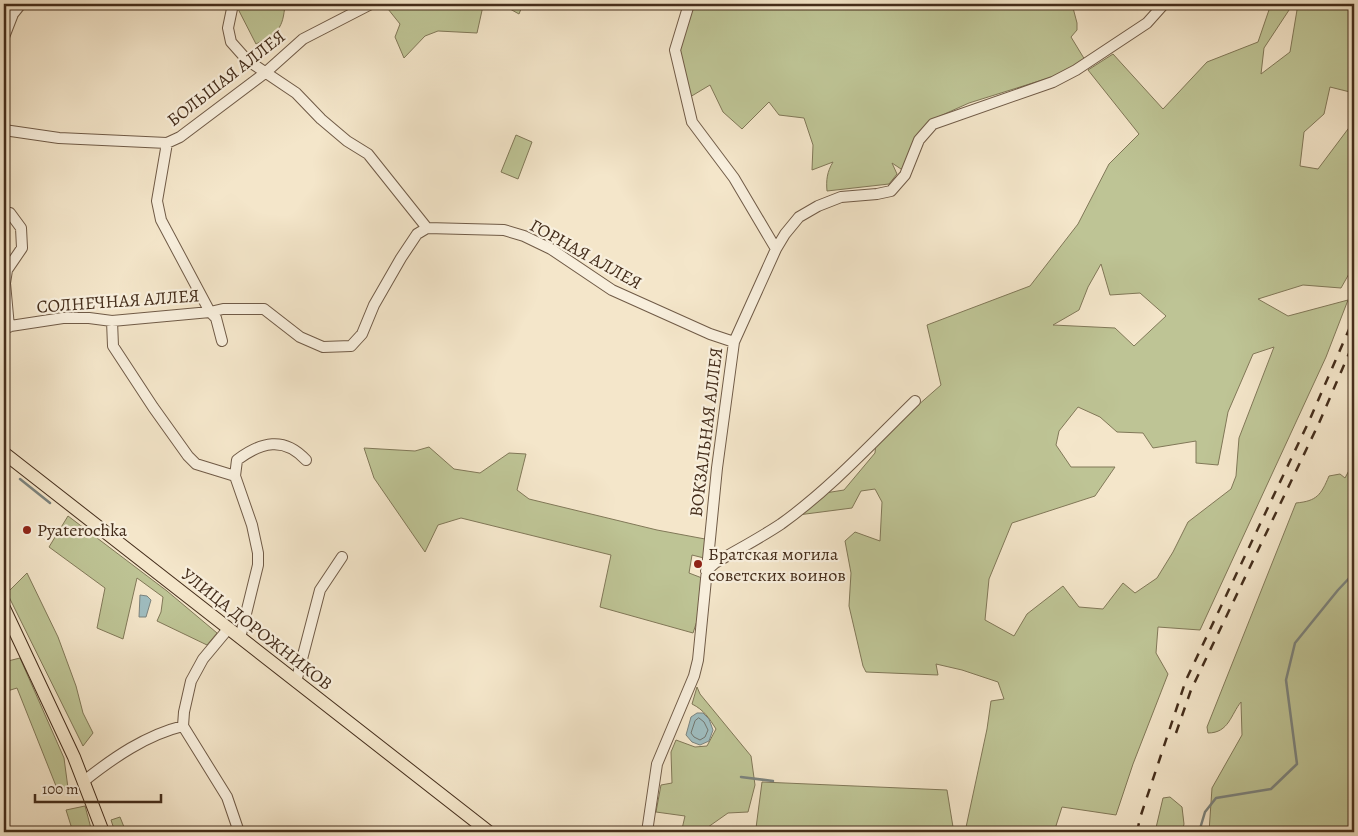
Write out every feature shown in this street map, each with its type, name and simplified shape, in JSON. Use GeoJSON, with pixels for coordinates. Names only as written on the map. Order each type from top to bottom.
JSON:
{"type":"FeatureCollection","features":[{"type":"Feature","properties":{"kind":"main road","name":"УЛИЦА ДОРОЖНИКОВ"},"geometry":{"type":"LineString","coordinates":[[4,453],[489,832]]}},
{"type":"Feature","properties":{"kind":"main road"},"geometry":{"type":"LineString","coordinates":[[4,608],[84,781],[103,832]]}},
{"type":"Feature","properties":{"kind":"street"},"geometry":{"type":"LineString","coordinates":[[4,37],[12,14],[21,4]]}},
{"type":"Feature","properties":{"kind":"street"},"geometry":{"type":"LineString","coordinates":[[233,4],[228,28],[231,42],[247,60],[296,93],[346,141],[368,154],[428,228]]}},
{"type":"Feature","properties":{"kind":"street","name":"БОЛЬШАЯ АЛЛЕЯ"},"geometry":{"type":"LineString","coordinates":[[4,130],[59,138],[168,143],[180,137],[264,73],[303,39],[370,4]]}},
{"type":"Feature","properties":{"kind":"street"},"geometry":{"type":"LineString","coordinates":[[689,4],[675,50],[692,122],[734,178],[776,249]]}},
{"type":"Feature","properties":{"kind":"street","name":"ВОКЗАЛЬНАЯ АЛЛЕЯ"},"geometry":{"type":"LineString","coordinates":[[647,832],[657,764],[694,676],[698,660],[717,468],[734,342],[784,234],[799,217],[818,206],[841,197],[877,194],[891,190],[905,175],[919,140],[933,124],[1052,82],[1076,70],[1147,23],[1164,4]]}},
{"type":"Feature","properties":{"kind":"street"},"geometry":{"type":"LineString","coordinates":[[168,143],[156,201],[161,220],[210,312],[216,318],[222,341]]}},
{"type":"Feature","properties":{"kind":"street"},"geometry":{"type":"LineString","coordinates":[[6,327],[4,283],[7,270],[22,248],[21,228],[10,213]]}},
{"type":"Feature","properties":{"kind":"street","name":"СОЛНЕЧНАЯ АЛЛЕЯ"},"geometry":{"type":"LineString","coordinates":[[6,327],[63,318],[89,318],[112,321],[210,312],[223,309],[264,310],[300,337],[323,347],[351,346],[362,334],[374,305],[401,258],[417,234],[428,228]]}},
{"type":"Feature","properties":{"kind":"street","name":"ГОРНАЯ АЛЛЕЯ"},"geometry":{"type":"LineString","coordinates":[[428,228],[504,230],[524,236],[551,249],[612,290],[710,334],[734,342]]}},
{"type":"Feature","properties":{"kind":"street"},"geometry":{"type":"LineString","coordinates":[[112,321],[113,346],[188,456],[196,464],[235,476]]}},
{"type":"Feature","properties":{"kind":"street"},"geometry":{"type":"LineString","coordinates":[[706,571],[715,563],[781,524],[831,483],[915,401]]}},
{"type":"Feature","properties":{"kind":"street"},"geometry":{"type":"LineString","coordinates":[[240,638],[258,565],[258,553],[252,525],[235,476],[237,460],[251,449],[268,444],[290,448],[298,452],[306,460]]}},
{"type":"Feature","properties":{"kind":"street"},"geometry":{"type":"LineString","coordinates":[[296,682],[320,590],[342,557]]}},
{"type":"Feature","properties":{"kind":"street"},"geometry":{"type":"LineString","coordinates":[[228,629],[203,660],[191,681],[183,726],[227,797],[240,832]]}},
{"type":"Feature","properties":{"kind":"street"},"geometry":{"type":"LineString","coordinates":[[84,781],[103,766],[154,736],[183,726]]}},
{"type":"Feature","properties":{"kind":"green space"},"geometry":{"type":"Polygon","coordinates":[[[237,4],[285,4],[281,25],[270,37],[256,44],[237,4]]]}},
{"type":"Feature","properties":{"kind":"green space"},"geometry":{"type":"Polygon","coordinates":[[[384,4],[487,4],[483,6],[477,33],[438,31],[425,36],[404,58],[395,37],[400,24],[384,4]]]}},
{"type":"Feature","properties":{"kind":"green space"},"geometry":{"type":"Polygon","coordinates":[[[501,4],[523,4],[519,14],[501,4]]]}},
{"type":"Feature","properties":{"kind":"green space"},"geometry":{"type":"Polygon","coordinates":[[[693,4],[1072,4],[1077,30],[1071,37],[1085,60],[1052,77],[969,103],[929,121],[914,140],[904,171],[892,163],[897,174],[889,184],[827,191],[827,176],[833,162],[812,170],[813,145],[804,118],[779,115],[769,102],[742,129],[723,112],[710,85],[690,97],[678,47],[693,4]]]}},
{"type":"Feature","properties":{"kind":"green space"},"geometry":{"type":"Polygon","coordinates":[[[1271,4],[1293,4],[1264,48],[1261,74],[1290,52],[1298,4],[1354,4],[1354,87],[1350,92],[1330,87],[1324,114],[1304,132],[1300,166],[1318,169],[1354,121],[1354,265],[1341,288],[1303,285],[1258,299],[1288,316],[1348,300],[1326,357],[1200,630],[1158,627],[1156,653],[1168,674],[1133,764],[1116,815],[1062,807],[1054,832],[965,832],[987,729],[991,701],[1004,699],[998,682],[936,664],[938,675],[866,672],[849,606],[851,573],[845,541],[855,532],[880,541],[882,502],[875,489],[861,491],[852,508],[798,515],[825,493],[844,490],[875,453],[876,442],[941,385],[927,325],[1030,286],[1078,224],[1109,164],[1139,134],[1088,70],[1113,54],[1163,109],[1207,62],[1258,42],[1271,4]],[[1101,264],[1088,287],[1079,310],[1053,325],[1115,328],[1134,346],[1166,316],[1140,293],[1110,295],[1101,264]],[[1274,347],[1253,354],[1228,412],[1218,465],[1196,463],[1196,441],[1153,448],[1143,433],[1117,432],[1100,417],[1078,407],[1059,431],[1056,445],[1071,467],[1115,467],[1095,496],[1012,523],[989,579],[985,620],[1014,636],[1027,614],[1063,586],[1079,607],[1103,609],[1123,583],[1135,593],[1157,578],[1188,522],[1231,489],[1236,476],[1239,438],[1274,347]]]}},
{"type":"Feature","properties":{"kind":"green space"},"geometry":{"type":"Polygon","coordinates":[[[516,135],[532,142],[518,179],[501,172],[516,135]]]}},
{"type":"Feature","properties":{"kind":"green space"},"geometry":{"type":"Polygon","coordinates":[[[429,447],[454,469],[480,473],[509,453],[526,454],[517,490],[529,499],[657,530],[705,539],[704,558],[692,555],[689,573],[702,578],[700,612],[693,633],[600,607],[611,555],[461,518],[438,525],[425,552],[374,478],[364,448],[415,451],[429,447]]]}},
{"type":"Feature","properties":{"kind":"green space"},"geometry":{"type":"Polygon","coordinates":[[[1354,461],[1354,832],[1209,832],[1212,788],[1242,735],[1241,702],[1229,722],[1221,730],[1208,733],[1207,727],[1296,503],[1314,499],[1321,492],[1329,476],[1340,474],[1345,478],[1354,461]]]}},
{"type":"Feature","properties":{"kind":"green space"},"geometry":{"type":"Polygon","coordinates":[[[68,516],[167,591],[217,633],[207,645],[157,621],[161,612],[163,597],[137,578],[123,639],[97,628],[105,588],[49,547],[68,516]]]}},
{"type":"Feature","properties":{"kind":"green space"},"geometry":{"type":"Polygon","coordinates":[[[27,573],[58,637],[76,686],[83,713],[93,733],[83,746],[7,593],[27,573]]]}},
{"type":"Feature","properties":{"kind":"green space"},"geometry":{"type":"Polygon","coordinates":[[[20,658],[64,758],[68,788],[58,791],[17,688],[4,692],[4,662],[20,658]]]}},
{"type":"Feature","properties":{"kind":"green space"},"geometry":{"type":"Polygon","coordinates":[[[697,687],[700,694],[751,756],[755,785],[748,812],[728,813],[701,832],[692,832],[682,829],[685,816],[656,812],[661,785],[672,783],[671,752],[676,740],[695,747],[707,746],[716,729],[703,712],[692,704],[697,687]]]}},
{"type":"Feature","properties":{"kind":"green space"},"geometry":{"type":"Polygon","coordinates":[[[762,782],[947,790],[953,827],[952,832],[764,832],[756,828],[762,782]]]}},
{"type":"Feature","properties":{"kind":"green space"},"geometry":{"type":"Polygon","coordinates":[[[1170,797],[1182,807],[1184,824],[1182,832],[1155,832],[1163,798],[1170,797]]]}},
{"type":"Feature","properties":{"kind":"green space"},"geometry":{"type":"Polygon","coordinates":[[[85,806],[92,832],[73,832],[66,810],[85,806]]]}},
{"type":"Feature","properties":{"kind":"green space"},"geometry":{"type":"Polygon","coordinates":[[[120,817],[126,832],[115,832],[111,820],[120,817]]]}},
{"type":"Feature","properties":{"kind":"water"},"geometry":{"type":"Polygon","coordinates":[[[140,595],[147,596],[151,600],[146,617],[139,617],[140,595]]]}},
{"type":"Feature","properties":{"kind":"water"},"geometry":{"type":"Polygon","coordinates":[[[697,713],[703,713],[709,719],[713,730],[709,741],[700,745],[692,742],[686,735],[691,717],[697,713]]]}},
{"type":"Feature","properties":{"kind":"waterway"},"geometry":{"type":"LineString","coordinates":[[20,479],[50,503]]}},
{"type":"Feature","properties":{"kind":"waterway"},"geometry":{"type":"LineString","coordinates":[[1199,832],[1205,812],[1216,798],[1271,789],[1297,764],[1286,680],[1295,643],[1354,573]]}},
{"type":"Feature","properties":{"kind":"waterway"},"geometry":{"type":"LineString","coordinates":[[741,777],[773,781]]}},
{"type":"Feature","properties":{"kind":"railway"},"geometry":{"type":"LineString","coordinates":[[1137,832],[1186,680],[1310,419],[1354,318]]}},
{"type":"Feature","properties":{"kind":"railway"},"geometry":{"type":"LineString","coordinates":[[1176,733],[1191,690],[1319,423],[1354,342]]}},
{"type":"Feature","properties":{"kind":"place","name":"Pyaterochka"},"geometry":{"type":"Point","coordinates":[27,530]}},
{"type":"Feature","properties":{"kind":"place","name":"Братская могила советских воинов"},"geometry":{"type":"Point","coordinates":[698,564]}}]}
